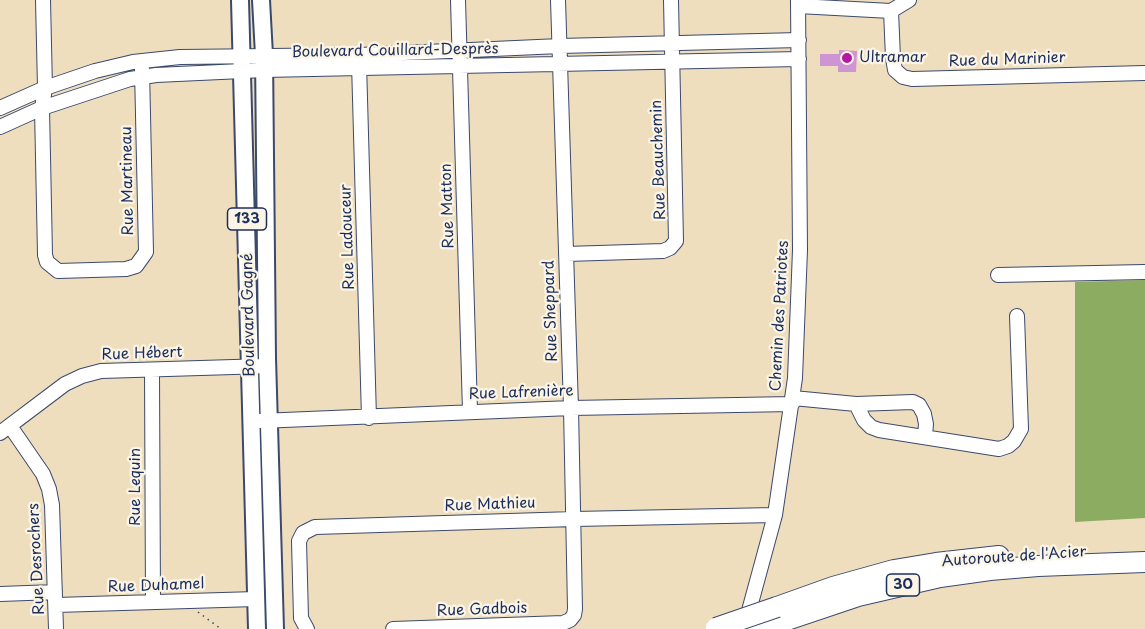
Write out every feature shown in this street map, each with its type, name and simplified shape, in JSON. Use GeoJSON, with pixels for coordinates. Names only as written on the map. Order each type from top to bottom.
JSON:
{"type":"FeatureCollection","features":[{"type":"Feature","properties":{"kind":"highway","name":"Autoroute de l'Acier"},"geometry":{"type":"LineString","coordinates":[[1038,560],[1145,549]]}},
{"type":"Feature","properties":{"kind":"highway","name":"Autoroute de l'Acier"},"geometry":{"type":"LineString","coordinates":[[715,629],[770,620],[833,587],[894,570],[955,561],[1145,562]]}},
{"type":"Feature","properties":{"kind":"main road","name":"Boulevard Gagné"},"geometry":{"type":"LineString","coordinates":[[240,0],[259,367],[257,629]]}},
{"type":"Feature","properties":{"kind":"main road","name":"Boulevard Gagné"},"geometry":{"type":"LineString","coordinates":[[259,367],[264,63],[261,0]]}},
{"type":"Feature","properties":{"kind":"main road","name":"Boulevard Gagné"},"geometry":{"type":"LineString","coordinates":[[260,421],[275,629]]}},
{"type":"Feature","properties":{"kind":"street"},"geometry":{"type":"LineString","coordinates":[[42,108],[45,88],[43,0]]}},
{"type":"Feature","properties":{"kind":"street","name":"Rue Matton"},"geometry":{"type":"LineString","coordinates":[[458,0],[470,411]]}},
{"type":"Feature","properties":{"kind":"street","name":"Rue Sheppard"},"geometry":{"type":"LineString","coordinates":[[558,0],[574,519],[575,609],[570,620]]}},
{"type":"Feature","properties":{"kind":"street","name":"Rue Beauchemin"},"geometry":{"type":"LineString","coordinates":[[566,254],[663,251],[670,248],[676,241],[671,0]]}},
{"type":"Feature","properties":{"kind":"street"},"geometry":{"type":"LineString","coordinates":[[798,3],[891,11],[909,0]]}},
{"type":"Feature","properties":{"kind":"street","name":"Chemin des Patriotes"},"geometry":{"type":"LineString","coordinates":[[744,629],[775,515],[792,401],[798,335],[800,59],[798,3]]}},
{"type":"Feature","properties":{"kind":"street","name":"Rue du Marinier"},"geometry":{"type":"LineString","coordinates":[[891,11],[895,70],[903,77],[912,79],[1145,73]]}},
{"type":"Feature","properties":{"kind":"street","name":"Boulevard Couillard-Desprès"},"geometry":{"type":"LineString","coordinates":[[264,63],[359,55],[560,46],[799,40]]}},
{"type":"Feature","properties":{"kind":"street","name":"Rue Ladouceur"},"geometry":{"type":"LineString","coordinates":[[359,55],[369,418]]}},
{"type":"Feature","properties":{"kind":"street","name":"Boulevard Couillard-Desprès"},"geometry":{"type":"LineString","coordinates":[[0,108],[45,88],[95,71],[142,61],[264,63],[360,70],[800,59]]}},
{"type":"Feature","properties":{"kind":"street","name":"Rue Martineau"},"geometry":{"type":"LineString","coordinates":[[42,108],[47,262],[58,271],[126,269],[136,266],[146,252],[142,61]]}},
{"type":"Feature","properties":{"kind":"street","name":"Boulevard Couillard-Desprès"},"geometry":{"type":"LineString","coordinates":[[0,127],[42,108],[130,79],[243,63]]}},
{"type":"Feature","properties":{"kind":"street"},"geometry":{"type":"LineString","coordinates":[[998,275],[1145,272]]}},
{"type":"Feature","properties":{"kind":"street"},"geometry":{"type":"LineString","coordinates":[[856,404],[864,420],[871,427],[879,430],[999,449],[1008,447],[1021,429],[1017,316]]}},
{"type":"Feature","properties":{"kind":"street","name":"Rue Hébert"},"geometry":{"type":"LineString","coordinates":[[5,429],[65,384],[101,370],[152,371],[259,367]]}},
{"type":"Feature","properties":{"kind":"street","name":"Rue Lequin"},"geometry":{"type":"LineString","coordinates":[[152,371],[153,602]]}},
{"type":"Feature","properties":{"kind":"street","name":"Rue Lafrenière"},"geometry":{"type":"LineString","coordinates":[[260,421],[369,418],[470,411],[792,401],[856,404],[913,402],[919,405],[924,414],[925,436]]}},
{"type":"Feature","properties":{"kind":"street","name":"Rue Desrochers"},"geometry":{"type":"LineString","coordinates":[[5,429],[43,474],[49,489],[56,629]]}},
{"type":"Feature","properties":{"kind":"street","name":"Rue Mathieu"},"geometry":{"type":"LineString","coordinates":[[306,628],[301,618],[299,541],[303,533],[311,528],[775,515]]}},
{"type":"Feature","properties":{"kind":"street","name":"Rue Duhamel"},"geometry":{"type":"LineString","coordinates":[[0,594],[56,599],[153,602],[256,599]]}},
{"type":"Feature","properties":{"kind":"street","name":"Rue Gadbois"},"geometry":{"type":"LineString","coordinates":[[393,629],[563,623],[570,620]]}},
{"type":"Feature","properties":{"kind":"path"},"geometry":{"type":"LineString","coordinates":[[194,609],[221,629]]}},
{"type":"Feature","properties":{"kind":"green space"},"geometry":{"type":"Polygon","coordinates":[[[1145,280],[1145,518],[1075,522],[1075,282],[1145,280]]]}},
{"type":"Feature","properties":{"kind":"building"},"geometry":{"type":"Polygon","coordinates":[[[839,50],[857,51],[856,72],[838,72],[838,66],[820,66],[820,54],[839,54],[839,50]]]}},
{"type":"Feature","properties":{"kind":"place","name":"Ultramar"},"geometry":{"type":"Point","coordinates":[847,58]}}]}
